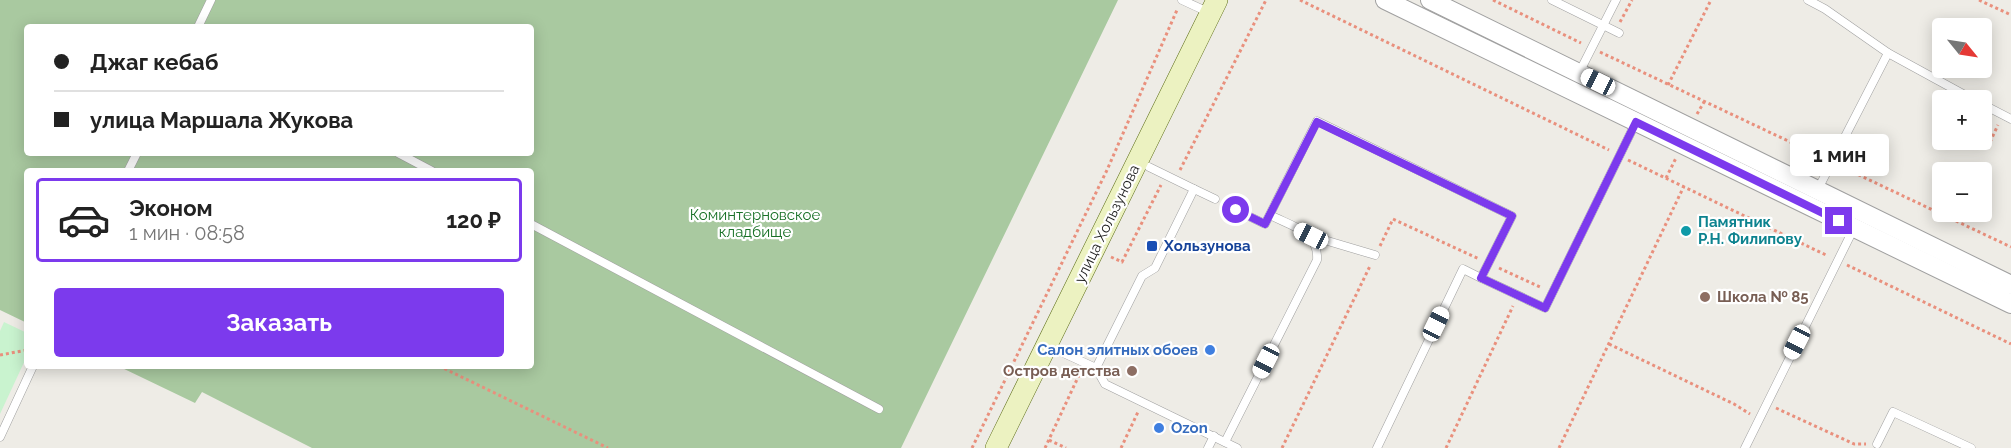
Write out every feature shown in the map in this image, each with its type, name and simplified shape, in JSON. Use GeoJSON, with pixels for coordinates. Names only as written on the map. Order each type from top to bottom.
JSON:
{"type":"FeatureCollection","features":[{"type":"Feature","properties":{"kind":"main road","name":"улица Хользунова"},"geometry":{"type":"LineString","coordinates":[[996,448],[1101,252],[1157,171],[1232,0]]}},
{"type":"Feature","properties":{"kind":"main road","name":"улица Хользунова"},"geometry":{"type":"LineString","coordinates":[[1011,448],[1059,351],[1101,252],[1214,7]]}},
{"type":"Feature","properties":{"kind":"street"},"geometry":{"type":"LineString","coordinates":[[1385,0],[1636,122],[2011,285]]}},
{"type":"Feature","properties":{"kind":"street"},"geometry":{"type":"LineString","coordinates":[[1430,0],[1579,73],[1813,198],[1854,228],[2011,304]]}},
{"type":"Feature","properties":{"kind":"lane"},"geometry":{"type":"LineString","coordinates":[[200,24],[212,0]]}},
{"type":"Feature","properties":{"kind":"lane"},"geometry":{"type":"LineString","coordinates":[[1182,0],[1214,7]]}},
{"type":"Feature","properties":{"kind":"lane"},"geometry":{"type":"LineString","coordinates":[[1552,0],[1619,33]]}},
{"type":"Feature","properties":{"kind":"lane"},"geometry":{"type":"LineString","coordinates":[[1579,73],[1616,0]]}},
{"type":"Feature","properties":{"kind":"lane"},"geometry":{"type":"LineString","coordinates":[[1808,0],[1825,9],[1888,53],[1956,90]]}},
{"type":"Feature","properties":{"kind":"lane"},"geometry":{"type":"LineString","coordinates":[[1813,198],[1888,53]]}},
{"type":"Feature","properties":{"kind":"lane"},"geometry":{"type":"LineString","coordinates":[[1992,109],[2007,117]]}},
{"type":"Feature","properties":{"kind":"lane"},"geometry":{"type":"LineString","coordinates":[[1236,210],[1265,224],[1317,122],[1512,216],[1481,278]]}},
{"type":"Feature","properties":{"kind":"lane"},"geometry":{"type":"LineString","coordinates":[[1377,448],[1463,269],[1545,308],[1636,122]]}},
{"type":"Feature","properties":{"kind":"lane"},"geometry":{"type":"LineString","coordinates":[[404,156],[426,168]]}},
{"type":"Feature","properties":{"kind":"lane"},"geometry":{"type":"LineString","coordinates":[[1157,171],[1215,199]]}},
{"type":"Feature","properties":{"kind":"lane"},"geometry":{"type":"LineString","coordinates":[[1096,368],[1142,276],[1155,268],[1194,189]]}},
{"type":"Feature","properties":{"kind":"lane"},"geometry":{"type":"LineString","coordinates":[[1270,215],[1311,236],[1375,255]]}},
{"type":"Feature","properties":{"kind":"lane"},"geometry":{"type":"LineString","coordinates":[[534,226],[879,409]]}},
{"type":"Feature","properties":{"kind":"lane"},"geometry":{"type":"LineString","coordinates":[[1745,448],[1854,228]]}},
{"type":"Feature","properties":{"kind":"lane"},"geometry":{"type":"LineString","coordinates":[[1225,442],[1317,260],[1318,250],[1311,236]]}},
{"type":"Feature","properties":{"kind":"lane"},"geometry":{"type":"LineString","coordinates":[[1059,351],[1096,368],[1105,384],[1237,448]]}},
{"type":"Feature","properties":{"kind":"lane"},"geometry":{"type":"LineString","coordinates":[[0,437],[32,369]]}},
{"type":"Feature","properties":{"kind":"lane"},"geometry":{"type":"LineString","coordinates":[[1877,444],[1893,412],[1952,444],[1971,448]]}},
{"type":"Feature","properties":{"kind":"lane"},"geometry":{"type":"LineString","coordinates":[[1208,448],[1214,436]]}},
{"type":"Feature","properties":{"kind":"path"},"geometry":{"type":"LineString","coordinates":[[972,448],[1107,170],[1182,0]]}},
{"type":"Feature","properties":{"kind":"path"},"geometry":{"type":"LineString","coordinates":[[1175,180],[1266,0]]}},
{"type":"Feature","properties":{"kind":"path"},"geometry":{"type":"LineString","coordinates":[[1300,0],[2011,344]]}},
{"type":"Feature","properties":{"kind":"path"},"geometry":{"type":"LineString","coordinates":[[1493,0],[2011,247]]}},
{"type":"Feature","properties":{"kind":"path"},"geometry":{"type":"LineString","coordinates":[[1668,85],[1711,0]]}},
{"type":"Feature","properties":{"kind":"path"},"geometry":{"type":"LineString","coordinates":[[1979,0],[2011,15]]}},
{"type":"Feature","properties":{"kind":"path"},"geometry":{"type":"LineString","coordinates":[[1992,139],[2007,117]]}},
{"type":"Feature","properties":{"kind":"path"},"geometry":{"type":"LineString","coordinates":[[1073,238],[1122,262],[1150,211],[1157,171]]}},
{"type":"Feature","properties":{"kind":"path"},"geometry":{"type":"LineString","coordinates":[[1559,448],[1684,186]]}},
{"type":"Feature","properties":{"kind":"path"},"geometry":{"type":"LineString","coordinates":[[1282,448],[1393,219],[1543,289]]}},
{"type":"Feature","properties":{"kind":"path"},"geometry":{"type":"LineString","coordinates":[[1446,448],[1518,295]]}},
{"type":"Feature","properties":{"kind":"path"},"geometry":{"type":"LineString","coordinates":[[1609,344],[1734,404],[1759,420]]}},
{"type":"Feature","properties":{"kind":"path"},"geometry":{"type":"LineString","coordinates":[[0,355],[24,351]]}},
{"type":"Feature","properties":{"kind":"path"},"geometry":{"type":"LineString","coordinates":[[1045,448],[1085,363]]}},
{"type":"Feature","properties":{"kind":"path"},"geometry":{"type":"LineString","coordinates":[[445,369],[608,448]]}},
{"type":"Feature","properties":{"kind":"path"},"geometry":{"type":"LineString","coordinates":[[1121,448],[1143,403]]}},
{"type":"Feature","properties":{"kind":"path"},"geometry":{"type":"LineString","coordinates":[[1767,404],[1854,444],[1877,444]]}},
{"type":"Feature","properties":{"kind":"path"},"geometry":{"type":"LineString","coordinates":[[1048,440],[1066,448]]}},
{"type":"Feature","properties":{"kind":"green space","name":"Коминтерновское кладбище"},"geometry":{"type":"Polygon","coordinates":[[[0,0],[1118,0],[901,448],[312,448],[202,392],[195,403],[124,369],[534,369],[534,168],[24,168],[24,322],[0,310],[0,0]]]}},
{"type":"Feature","properties":{"kind":"green space"},"geometry":{"type":"Polygon","coordinates":[[[4,322],[24,332],[24,362],[0,414],[0,331],[4,322]]]}},
{"type":"Feature","properties":{"kind":"place","name":"Памятник Р.Н. Филипову"},"geometry":{"type":"Point","coordinates":[1686,231]}},
{"type":"Feature","properties":{"kind":"place","name":"Хользунова"},"geometry":{"type":"Point","coordinates":[1152,246]}},
{"type":"Feature","properties":{"kind":"place","name":"Школа № 85"},"geometry":{"type":"Point","coordinates":[1705,297]}},
{"type":"Feature","properties":{"kind":"place","name":"Салон элитных обоев"},"geometry":{"type":"Point","coordinates":[1210,350]}},
{"type":"Feature","properties":{"kind":"place","name":"Остров детства"},"geometry":{"type":"Point","coordinates":[1132,371]}},
{"type":"Feature","properties":{"kind":"place","name":"Ozon"},"geometry":{"type":"Point","coordinates":[1159,428]}},
{"type":"Feature","properties":{"kind":"route"},"geometry":{"type":"LineString","coordinates":[[1236,210],[1265,224],[1317,122],[1512,216],[1481,278],[1545,308],[1636,122],[1839,221]]}}]}
